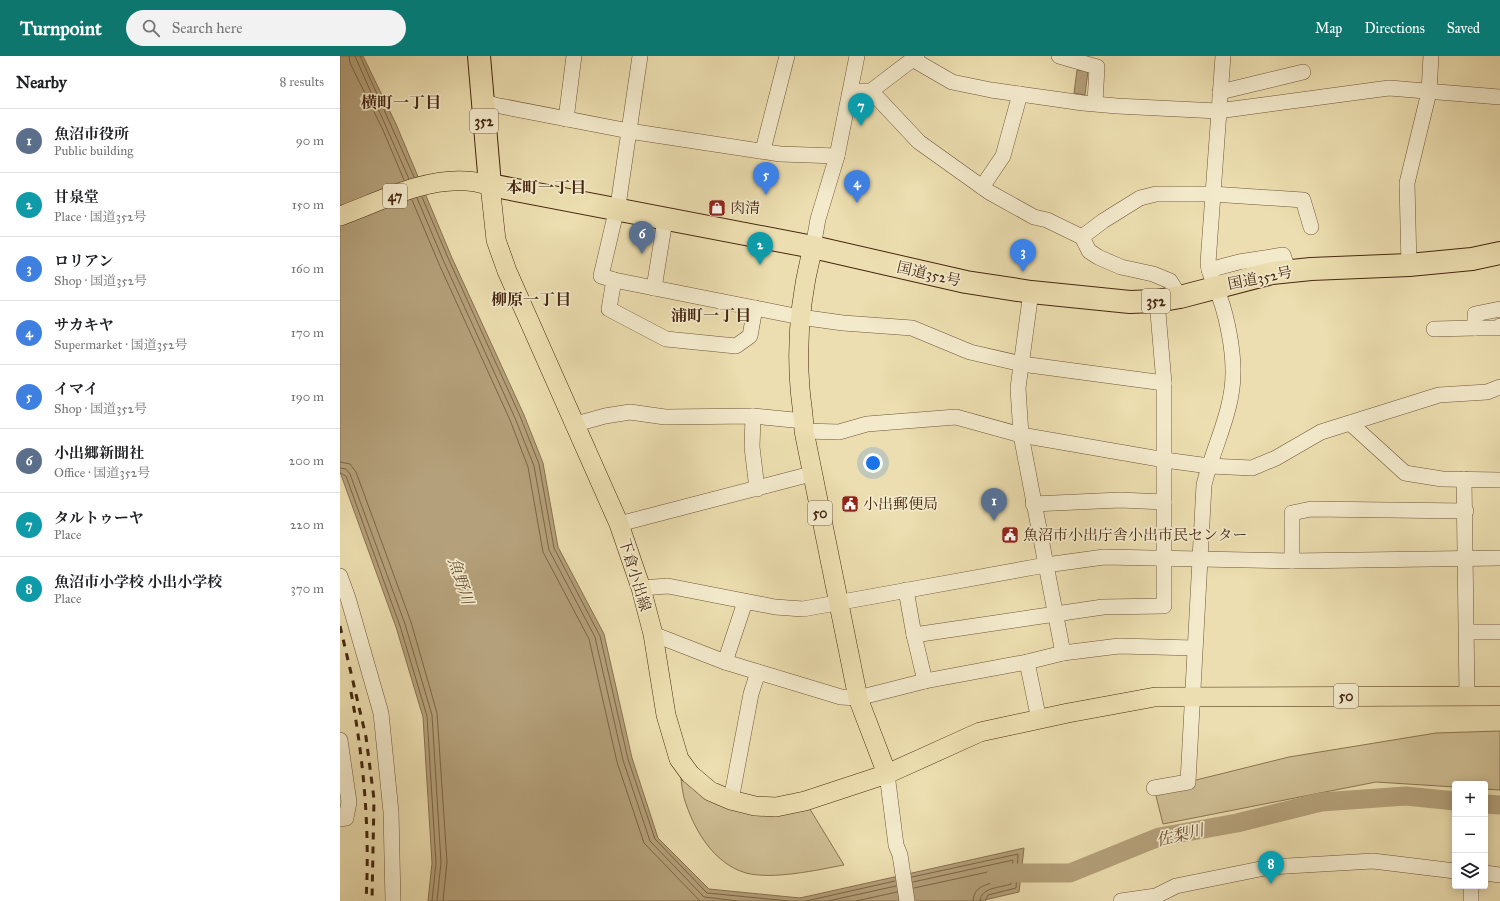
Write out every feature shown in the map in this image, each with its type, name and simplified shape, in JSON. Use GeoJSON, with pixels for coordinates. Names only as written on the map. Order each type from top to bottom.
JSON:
{"type":"FeatureCollection","features":[{"type":"Feature","properties":{"kind":"highway","name":"352"},"geometry":{"type":"LineString","coordinates":[[479,56],[490,185]]}},
{"type":"Feature","properties":{"kind":"highway","name":"国道352号"},"geometry":{"type":"LineString","coordinates":[[490,185],[666,220],[813,246],[966,282],[1031,292],[1130,302],[1157,301],[1180,297],[1212,279],[1311,269],[1409,265],[1472,259],[1500,253]]}},
{"type":"Feature","properties":{"kind":"main road","name":"47"},"geometry":{"type":"LineString","coordinates":[[340,216],[425,186],[451,181],[467,181],[490,185]]}},
{"type":"Feature","properties":{"kind":"main road","name":"下倉小出線"},"geometry":{"type":"LineString","coordinates":[[490,185],[496,240],[502,258],[619,524],[641,588],[653,634],[666,715],[679,759],[698,783],[710,791],[731,800],[755,806],[776,807],[805,801],[887,774]]}},
{"type":"Feature","properties":{"kind":"main road","name":"50"},"geometry":{"type":"LineString","coordinates":[[813,246],[806,276],[800,317],[800,388],[804,426],[811,474],[858,698],[887,774],[980,732],[1068,713],[1155,697],[1500,696]]}},
{"type":"Feature","properties":{"kind":"street"},"geometry":{"type":"LineString","coordinates":[[566,119],[574,56]]}},
{"type":"Feature","properties":{"kind":"street"},"geometry":{"type":"LineString","coordinates":[[640,56],[617,210],[601,276],[614,280],[800,317],[843,324],[912,328],[970,352],[1022,364],[1164,383]]}},
{"type":"Feature","properties":{"kind":"street"},"geometry":{"type":"LineString","coordinates":[[763,150],[787,56]]}},
{"type":"Feature","properties":{"kind":"street"},"geometry":{"type":"LineString","coordinates":[[813,246],[818,219],[836,156],[857,56]]}},
{"type":"Feature","properties":{"kind":"street"},"geometry":{"type":"LineString","coordinates":[[1059,56],[1097,67],[1095,103]]}},
{"type":"Feature","properties":{"kind":"street"},"geometry":{"type":"LineString","coordinates":[[1154,788],[1188,782],[1194,648],[1201,560],[1204,485],[1228,409],[1234,370],[1227,323],[1212,279],[1212,194],[1223,56]]}},
{"type":"Feature","properties":{"kind":"street"},"geometry":{"type":"LineString","coordinates":[[1409,265],[1407,183],[1429,92],[1431,56]]}},
{"type":"Feature","properties":{"kind":"street"},"geometry":{"type":"LineString","coordinates":[[850,92],[871,91],[881,81],[915,58],[952,82],[1083,103],[1218,111],[1389,88],[1500,97]]}},
{"type":"Feature","properties":{"kind":"street"},"geometry":{"type":"LineString","coordinates":[[1220,92],[1303,72]]}},
{"type":"Feature","properties":{"kind":"street"},"geometry":{"type":"LineString","coordinates":[[871,91],[919,142],[982,187],[1034,217],[1047,220],[1082,237],[1089,251],[1098,257],[1121,267],[1153,274],[1170,281],[1180,297]]}},
{"type":"Feature","properties":{"kind":"street"},"geometry":{"type":"LineString","coordinates":[[982,187],[1003,156],[1020,94]]}},
{"type":"Feature","properties":{"kind":"street"},"geometry":{"type":"LineString","coordinates":[[482,101],[629,131],[763,150],[780,154],[836,156]]}},
{"type":"Feature","properties":{"kind":"street"},"geometry":{"type":"LineString","coordinates":[[1082,237],[1103,221],[1140,198],[1156,194],[1212,194],[1303,200],[1311,227]]}},
{"type":"Feature","properties":{"kind":"street"},"geometry":{"type":"LineString","coordinates":[[654,288],[666,220]]}},
{"type":"Feature","properties":{"kind":"street"},"geometry":{"type":"LineString","coordinates":[[614,280],[609,309],[666,338],[736,346],[750,336],[755,308]]}},
{"type":"Feature","properties":{"kind":"street"},"geometry":{"type":"LineString","coordinates":[[1031,292],[1018,388],[1021,435],[1033,504],[1063,653]]}},
{"type":"Feature","properties":{"kind":"street"},"geometry":{"type":"LineString","coordinates":[[914,635],[1103,607],[1164,606],[1164,383],[1157,301]]}},
{"type":"Feature","properties":{"kind":"street"},"geometry":{"type":"LineString","coordinates":[[1475,328],[1475,314],[1500,309]]}},
{"type":"Feature","properties":{"kind":"street"},"geometry":{"type":"LineString","coordinates":[[1434,329],[1498,328],[1500,326]]}},
{"type":"Feature","properties":{"kind":"street"},"geometry":{"type":"LineString","coordinates":[[576,424],[605,416],[630,412],[666,417],[733,418],[752,416],[839,432],[867,424],[956,417],[1021,435],[1165,460],[1209,466],[1252,468],[1276,458],[1321,432],[1440,395],[1487,392],[1500,387]]}},
{"type":"Feature","properties":{"kind":"street"},"geometry":{"type":"LineString","coordinates":[[752,416],[752,447],[757,489]]}},
{"type":"Feature","properties":{"kind":"street"},"geometry":{"type":"LineString","coordinates":[[1350,423],[1405,473],[1442,479],[1500,480]]}},
{"type":"Feature","properties":{"kind":"street"},"geometry":{"type":"LineString","coordinates":[[619,524],[811,474]]}},
{"type":"Feature","properties":{"kind":"street"},"geometry":{"type":"LineString","coordinates":[[1464,479],[1466,511],[1468,696]]}},
{"type":"Feature","properties":{"kind":"street"},"geometry":{"type":"LineString","coordinates":[[1033,504],[1120,500],[1164,502]]}},
{"type":"Feature","properties":{"kind":"street"},"geometry":{"type":"LineString","coordinates":[[1292,561],[1292,513],[1311,510],[1466,511]]}},
{"type":"Feature","properties":{"kind":"street"},"geometry":{"type":"LineString","coordinates":[[641,588],[668,586],[775,607],[803,608],[838,604],[906,590],[1046,565],[1104,557],[1292,561],[1500,558]]}},
{"type":"Feature","properties":{"kind":"street"},"geometry":{"type":"LineString","coordinates":[[340,576],[350,605],[381,713],[392,812],[392,901]]}},
{"type":"Feature","properties":{"kind":"street"},"geometry":{"type":"LineString","coordinates":[[906,590],[914,635],[925,681]]}},
{"type":"Feature","properties":{"kind":"street"},"geometry":{"type":"LineString","coordinates":[[725,662],[745,602]]}},
{"type":"Feature","properties":{"kind":"street"},"geometry":{"type":"LineString","coordinates":[[1467,632],[1500,632]]}},
{"type":"Feature","properties":{"kind":"street"},"geometry":{"type":"LineString","coordinates":[[653,634],[725,662],[841,697],[858,698],[925,681],[1027,662],[1063,653],[1119,646],[1194,648]]}},
{"type":"Feature","properties":{"kind":"street"},"geometry":{"type":"LineString","coordinates":[[1027,662],[1039,720]]}},
{"type":"Feature","properties":{"kind":"street"},"geometry":{"type":"LineString","coordinates":[[731,800],[751,694],[758,672]]}},
{"type":"Feature","properties":{"kind":"street"},"geometry":{"type":"LineString","coordinates":[[340,740],[349,802],[346,818],[340,820]]}},
{"type":"Feature","properties":{"kind":"street"},"geometry":{"type":"LineString","coordinates":[[887,774],[896,845],[900,855],[908,899]]}},
{"type":"Feature","properties":{"kind":"street"},"geometry":{"type":"LineString","coordinates":[[1121,901],[1156,899],[1176,886],[1270,867],[1373,861],[1452,871]]}},
{"type":"Feature","properties":{"kind":"street"},"geometry":{"type":"LineString","coordinates":[[1488,873],[1500,875]]}},
{"type":"Feature","properties":{"kind":"street"},"geometry":{"type":"LineString","coordinates":[[1471,889],[1471,901]]}},
{"type":"Feature","properties":{"kind":"shaded area"},"geometry":{"type":"Polygon","coordinates":[[[1500,731],[1500,790],[1488,789],[1488,781],[1452,781],[1452,787],[1376,782],[1163,824],[1154,788],[1188,782],[1289,757],[1436,733],[1500,731]]]}},
{"type":"Feature","properties":{"kind":"shaded area"},"geometry":{"type":"Polygon","coordinates":[[[679,759],[731,800],[805,801],[844,865],[782,875],[757,875],[735,869],[716,855],[708,846],[695,826],[683,793],[679,759]]]}},
{"type":"Feature","properties":{"kind":"water","name":"魚野川"},"geometry":{"type":"Polygon","coordinates":[[[340,56],[363,56],[396,124],[452,258],[524,415],[543,463],[558,547],[604,634],[632,758],[658,838],[709,889],[800,898],[1024,848],[1019,892],[980,901],[428,901],[432,863],[423,717],[396,627],[340,472],[340,56]]]}},
{"type":"Feature","properties":{"kind":"water"},"geometry":{"type":"Polygon","coordinates":[[[1077,70],[1088,71],[1085,95],[1074,93],[1077,70]]]}},
{"type":"Feature","properties":{"kind":"waterway","name":"佐梨川"},"geometry":{"type":"LineString","coordinates":[[996,876],[1011,873],[1070,873],[1159,837],[1237,823],[1321,802],[1406,796],[1452,801]]}},
{"type":"Feature","properties":{"kind":"waterway","name":"佐梨川"},"geometry":{"type":"LineString","coordinates":[[1488,804],[1500,805]]}},
{"type":"Feature","properties":{"kind":"railway"},"geometry":{"type":"LineString","coordinates":[[340,626],[366,737],[374,799],[372,901]]}},
{"type":"Feature","properties":{"kind":"railway"},"geometry":{"type":"LineString","coordinates":[[351,692],[356,718],[365,796],[367,848],[366,901]]}},
{"type":"Feature","properties":{"kind":"place","name":"タルトゥーヤ"},"geometry":{"type":"Point","coordinates":[861,126]}},
{"type":"Feature","properties":{"kind":"place","name":"イマイ"},"geometry":{"type":"Point","coordinates":[766,195]}},
{"type":"Feature","properties":{"kind":"place","name":"サカキヤ"},"geometry":{"type":"Point","coordinates":[857,203]}},
{"type":"Feature","properties":{"kind":"place","name":"肉清"},"geometry":{"type":"Point","coordinates":[717,208]}},
{"type":"Feature","properties":{"kind":"place","name":"小出郷新聞社"},"geometry":{"type":"Point","coordinates":[642,254]}},
{"type":"Feature","properties":{"kind":"place","name":"甘泉堂"},"geometry":{"type":"Point","coordinates":[760,265]}},
{"type":"Feature","properties":{"kind":"place","name":"ロリアン"},"geometry":{"type":"Point","coordinates":[1023,272]}},
{"type":"Feature","properties":{"kind":"place","name":"小出郵便局"},"geometry":{"type":"Point","coordinates":[850,504]}},
{"type":"Feature","properties":{"kind":"place","name":"魚沼市役所"},"geometry":{"type":"Point","coordinates":[994,521]}},
{"type":"Feature","properties":{"kind":"place","name":"魚沼市小出庁舎小出市民センター"},"geometry":{"type":"Point","coordinates":[1010,535]}},
{"type":"Feature","properties":{"kind":"place","name":"魚沼市小学校 小出小学校"},"geometry":{"type":"Point","coordinates":[1271,884]}},
{"type":"Feature","properties":{"kind":"district","name":"横町一丁目"},"geometry":{"type":"Point","coordinates":[401,102]}},
{"type":"Feature","properties":{"kind":"district","name":"本町一丁目"},"geometry":{"type":"Point","coordinates":[546,187]}},
{"type":"Feature","properties":{"kind":"district","name":"柳原一丁目"},"geometry":{"type":"Point","coordinates":[531,299]}},
{"type":"Feature","properties":{"kind":"district","name":"浦町一丁目"},"geometry":{"type":"Point","coordinates":[711,315]}}]}
